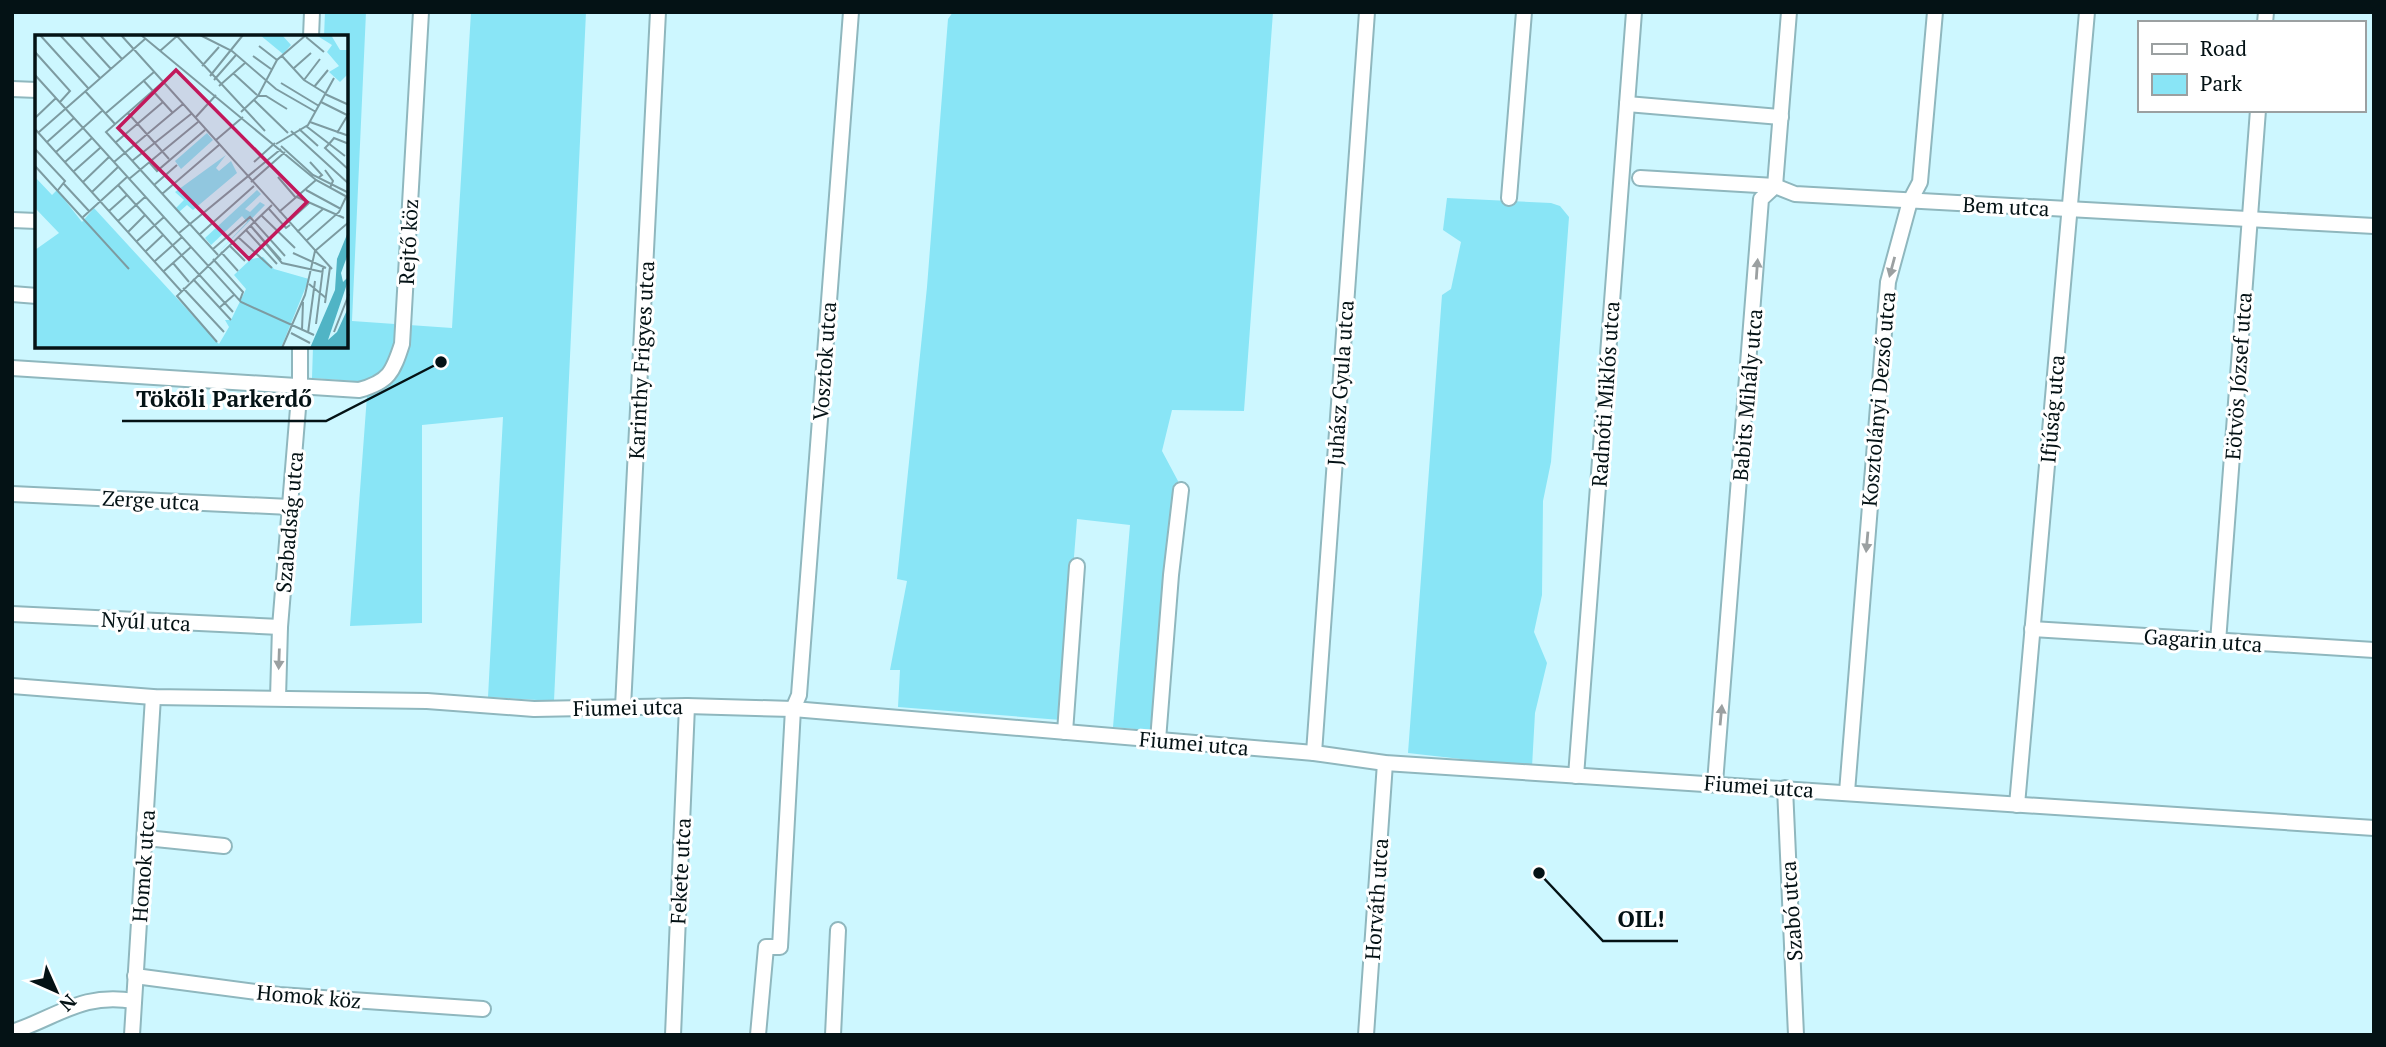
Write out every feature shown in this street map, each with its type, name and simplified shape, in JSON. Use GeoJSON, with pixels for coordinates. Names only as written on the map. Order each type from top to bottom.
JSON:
{"type":"FeatureCollection","features":[{"type":"Feature","properties":{"kind":"street"},"geometry":{"type":"LineString","coordinates":[[311,35],[312,12]]}},
{"type":"Feature","properties":{"kind":"street","name":"Rejtő köz"},"geometry":{"type":"LineString","coordinates":[[12,368],[300,384],[359,390],[378,385],[394,369],[402,344],[421,12]]}},
{"type":"Feature","properties":{"kind":"street","name":"Karinthy Frigyes utca"},"geometry":{"type":"LineString","coordinates":[[623,707],[658,12]]}},
{"type":"Feature","properties":{"kind":"street","name":"Vosztok utca"},"geometry":{"type":"LineString","coordinates":[[758,1035],[765,947],[780,947],[793,709],[799,695],[851,12]]}},
{"type":"Feature","properties":{"kind":"street","name":"Juhász Gyula utca"},"geometry":{"type":"LineString","coordinates":[[1314,753],[1367,12]]}},
{"type":"Feature","properties":{"kind":"street"},"geometry":{"type":"LineString","coordinates":[[1509,198],[1524,12]]}},
{"type":"Feature","properties":{"kind":"street","name":"Radnóti Miklós utca"},"geometry":{"type":"LineString","coordinates":[[1576,776],[1634,12]]}},
{"type":"Feature","properties":{"kind":"street","name":"Babits Mihály utca"},"geometry":{"type":"LineString","coordinates":[[1715,783],[1761,199],[1775,186],[1789,12]]}},
{"type":"Feature","properties":{"kind":"street","name":"Kosztolányi Dezső utca"},"geometry":{"type":"LineString","coordinates":[[1847,792],[1888,282],[1910,201],[1920,182],[1935,12]]}},
{"type":"Feature","properties":{"kind":"street","name":"Ifjúság utca"},"geometry":{"type":"LineString","coordinates":[[2017,805],[2087,12]]}},
{"type":"Feature","properties":{"kind":"street"},"geometry":{"type":"LineString","coordinates":[[12,89],[35,90]]}},
{"type":"Feature","properties":{"kind":"street"},"geometry":{"type":"LineString","coordinates":[[1627,104],[1781,117]]}},
{"type":"Feature","properties":{"kind":"street","name":"Eötvös József utca"},"geometry":{"type":"LineString","coordinates":[[2218,642],[2258,112]]}},
{"type":"Feature","properties":{"kind":"street","name":"Bem utca"},"geometry":{"type":"LineString","coordinates":[[1640,178],[1775,186],[1795,194],[2374,226]]}},
{"type":"Feature","properties":{"kind":"street"},"geometry":{"type":"LineString","coordinates":[[12,219],[35,221]]}},
{"type":"Feature","properties":{"kind":"street"},"geometry":{"type":"LineString","coordinates":[[12,296],[35,297]]}},
{"type":"Feature","properties":{"kind":"street","name":"Szabadság utca"},"geometry":{"type":"LineString","coordinates":[[278,698],[280,627],[300,384],[300,348]]}},
{"type":"Feature","properties":{"kind":"street"},"geometry":{"type":"LineString","coordinates":[[1158,740],[1171,575],[1181,490]]}},
{"type":"Feature","properties":{"kind":"street","name":"Zerge utca"},"geometry":{"type":"LineString","coordinates":[[12,494],[290,507]]}},
{"type":"Feature","properties":{"kind":"street"},"geometry":{"type":"LineString","coordinates":[[1065,732],[1077,566]]}},
{"type":"Feature","properties":{"kind":"street","name":"Nyúl utca"},"geometry":{"type":"LineString","coordinates":[[12,614],[280,627]]}},
{"type":"Feature","properties":{"kind":"street","name":"Gagarin utca"},"geometry":{"type":"LineString","coordinates":[[2032,629],[2374,650]]}},
{"type":"Feature","properties":{"kind":"street","name":"Fiumei utca"},"geometry":{"type":"LineString","coordinates":[[12,687],[153,697],[427,701],[534,709],[687,706],[793,709],[1314,753],[1385,763],[2374,828]]}},
{"type":"Feature","properties":{"kind":"street","name":"Homok utca"},"geometry":{"type":"LineString","coordinates":[[132,1035],[153,697]]}},
{"type":"Feature","properties":{"kind":"street","name":"Fekete utca"},"geometry":{"type":"LineString","coordinates":[[673,1035],[687,706]]}},
{"type":"Feature","properties":{"kind":"street","name":"Horváth utca"},"geometry":{"type":"LineString","coordinates":[[1366,1035],[1385,763]]}},
{"type":"Feature","properties":{"kind":"street","name":"Szabó utca"},"geometry":{"type":"LineString","coordinates":[[1785,788],[1796,1035]]}},
{"type":"Feature","properties":{"kind":"street"},"geometry":{"type":"LineString","coordinates":[[146,838],[224,846]]}},
{"type":"Feature","properties":{"kind":"street"},"geometry":{"type":"LineString","coordinates":[[833,1035],[838,930]]}},
{"type":"Feature","properties":{"kind":"street","name":"Homok köz"},"geometry":{"type":"LineString","coordinates":[[135,976],[279,995],[483,1009]]}},
{"type":"Feature","properties":{"kind":"street"},"geometry":{"type":"LineString","coordinates":[[12,1032],[81,1001],[105,998],[134,1001]]}},
{"type":"Feature","properties":{"kind":"green space"},"geometry":{"type":"Polygon","coordinates":[[[325,12],[366,12],[352,321],[452,328],[471,12],[586,12],[554,701],[488,697],[503,417],[422,425],[422,623],[350,626],[368,382],[312,378],[313,348],[348,348],[348,35],[324,35],[325,12]]]}},
{"type":"Feature","properties":{"kind":"green space"},"geometry":{"type":"Polygon","coordinates":[[[953,12],[1273,12],[1244,411],[1172,410],[1162,451],[1178,481],[1166,594],[1157,731],[1113,727],[1130,525],[1077,519],[1061,720],[898,707],[900,670],[890,670],[907,581],[897,579],[927,287],[948,19],[953,12]]]}},
{"type":"Feature","properties":{"kind":"green space"},"geometry":{"type":"Polygon","coordinates":[[[1447,198],[1551,203],[1560,206],[1569,217],[1551,462],[1543,501],[1542,595],[1534,632],[1547,663],[1535,713],[1532,767],[1408,753],[1442,295],[1451,289],[1461,242],[1443,230],[1447,198]]]}},
{"type":"Feature","properties":{"kind":"place","name":"Tököli Parkerdő"},"geometry":{"type":"Point","coordinates":[441,362]}},
{"type":"Feature","properties":{"kind":"place","name":"OIL!"},"geometry":{"type":"Point","coordinates":[1539,873]}}]}
